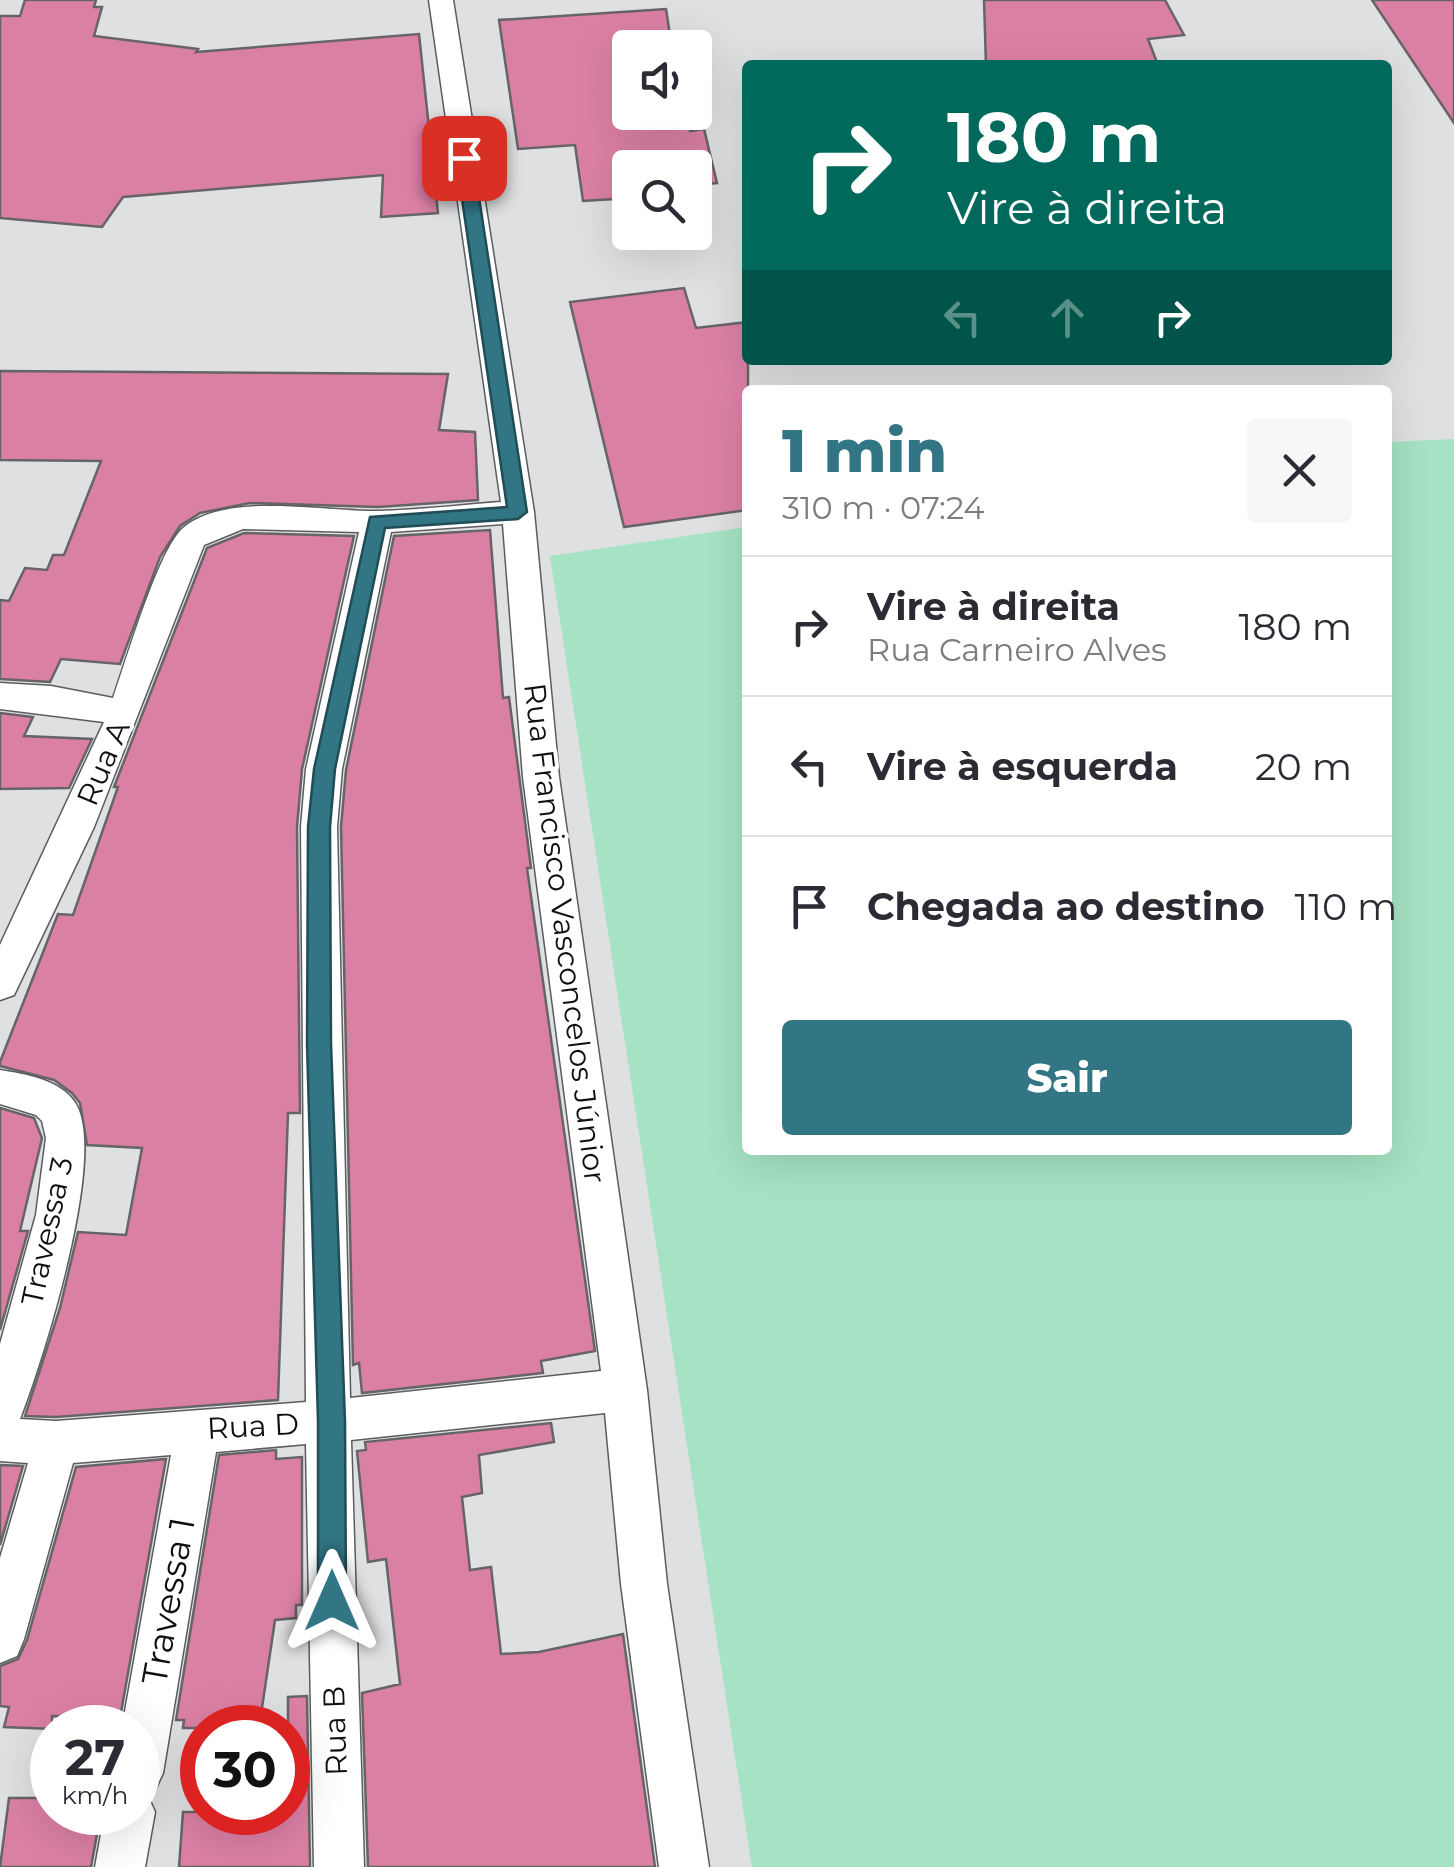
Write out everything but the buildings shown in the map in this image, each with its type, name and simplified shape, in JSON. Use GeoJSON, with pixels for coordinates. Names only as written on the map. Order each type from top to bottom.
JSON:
{"type":"FeatureCollection","features":[{"type":"Feature","properties":{"kind":"street","name":"Rua Francisco Vasconcelos Júnior"},"geometry":{"type":"LineString","coordinates":[[441,0],[518,512],[540,777],[626,1390],[644,1584],[684,1867]]}},
{"type":"Feature","properties":{"kind":"street"},"geometry":{"type":"LineString","coordinates":[[377,522],[518,512]]}},
{"type":"Feature","properties":{"kind":"street","name":"Rua A"},"geometry":{"type":"LineString","coordinates":[[0,984],[76,827],[125,713],[182,554],[193,538],[223,521],[262,516],[377,522]]}},
{"type":"Feature","properties":{"kind":"street","name":"Rua B"},"geometry":{"type":"LineString","coordinates":[[339,1867],[319,1044],[319,827],[324,769],[377,522]]}},
{"type":"Feature","properties":{"kind":"street"},"geometry":{"type":"LineString","coordinates":[[0,696],[51,699],[125,713]]}},
{"type":"Feature","properties":{"kind":"street","name":"Travessa 3"},"geometry":{"type":"LineString","coordinates":[[0,1087],[49,1102],[60,1115],[66,1132],[64,1165],[38,1290],[0,1413]]}},
{"type":"Feature","properties":{"kind":"street","name":"Rua D"},"geometry":{"type":"LineString","coordinates":[[0,1439],[56,1443],[331,1421],[626,1390]]}},
{"type":"Feature","properties":{"kind":"street","name":"Travessa 1"},"geometry":{"type":"LineString","coordinates":[[150,1705],[198,1429]]}},
{"type":"Feature","properties":{"kind":"street"},"geometry":{"type":"LineString","coordinates":[[0,1639],[56,1443]]}},
{"type":"Feature","properties":{"kind":"street"},"geometry":{"type":"LineString","coordinates":[[120,1867],[126,1835]]}},
{"type":"Feature","properties":{"kind":"green space"},"geometry":{"type":"Polygon","coordinates":[[[1454,439],[1454,1867],[752,1867],[550,556],[742,528],[742,1155],[1392,1155],[1392,442],[1454,439]]]}},
{"type":"Feature","properties":{"kind":"route"},"geometry":{"type":"LineString","coordinates":[[332,1601],[331,1421],[319,1044],[319,827],[324,769],[377,522],[518,512],[464,158]]}}]}
